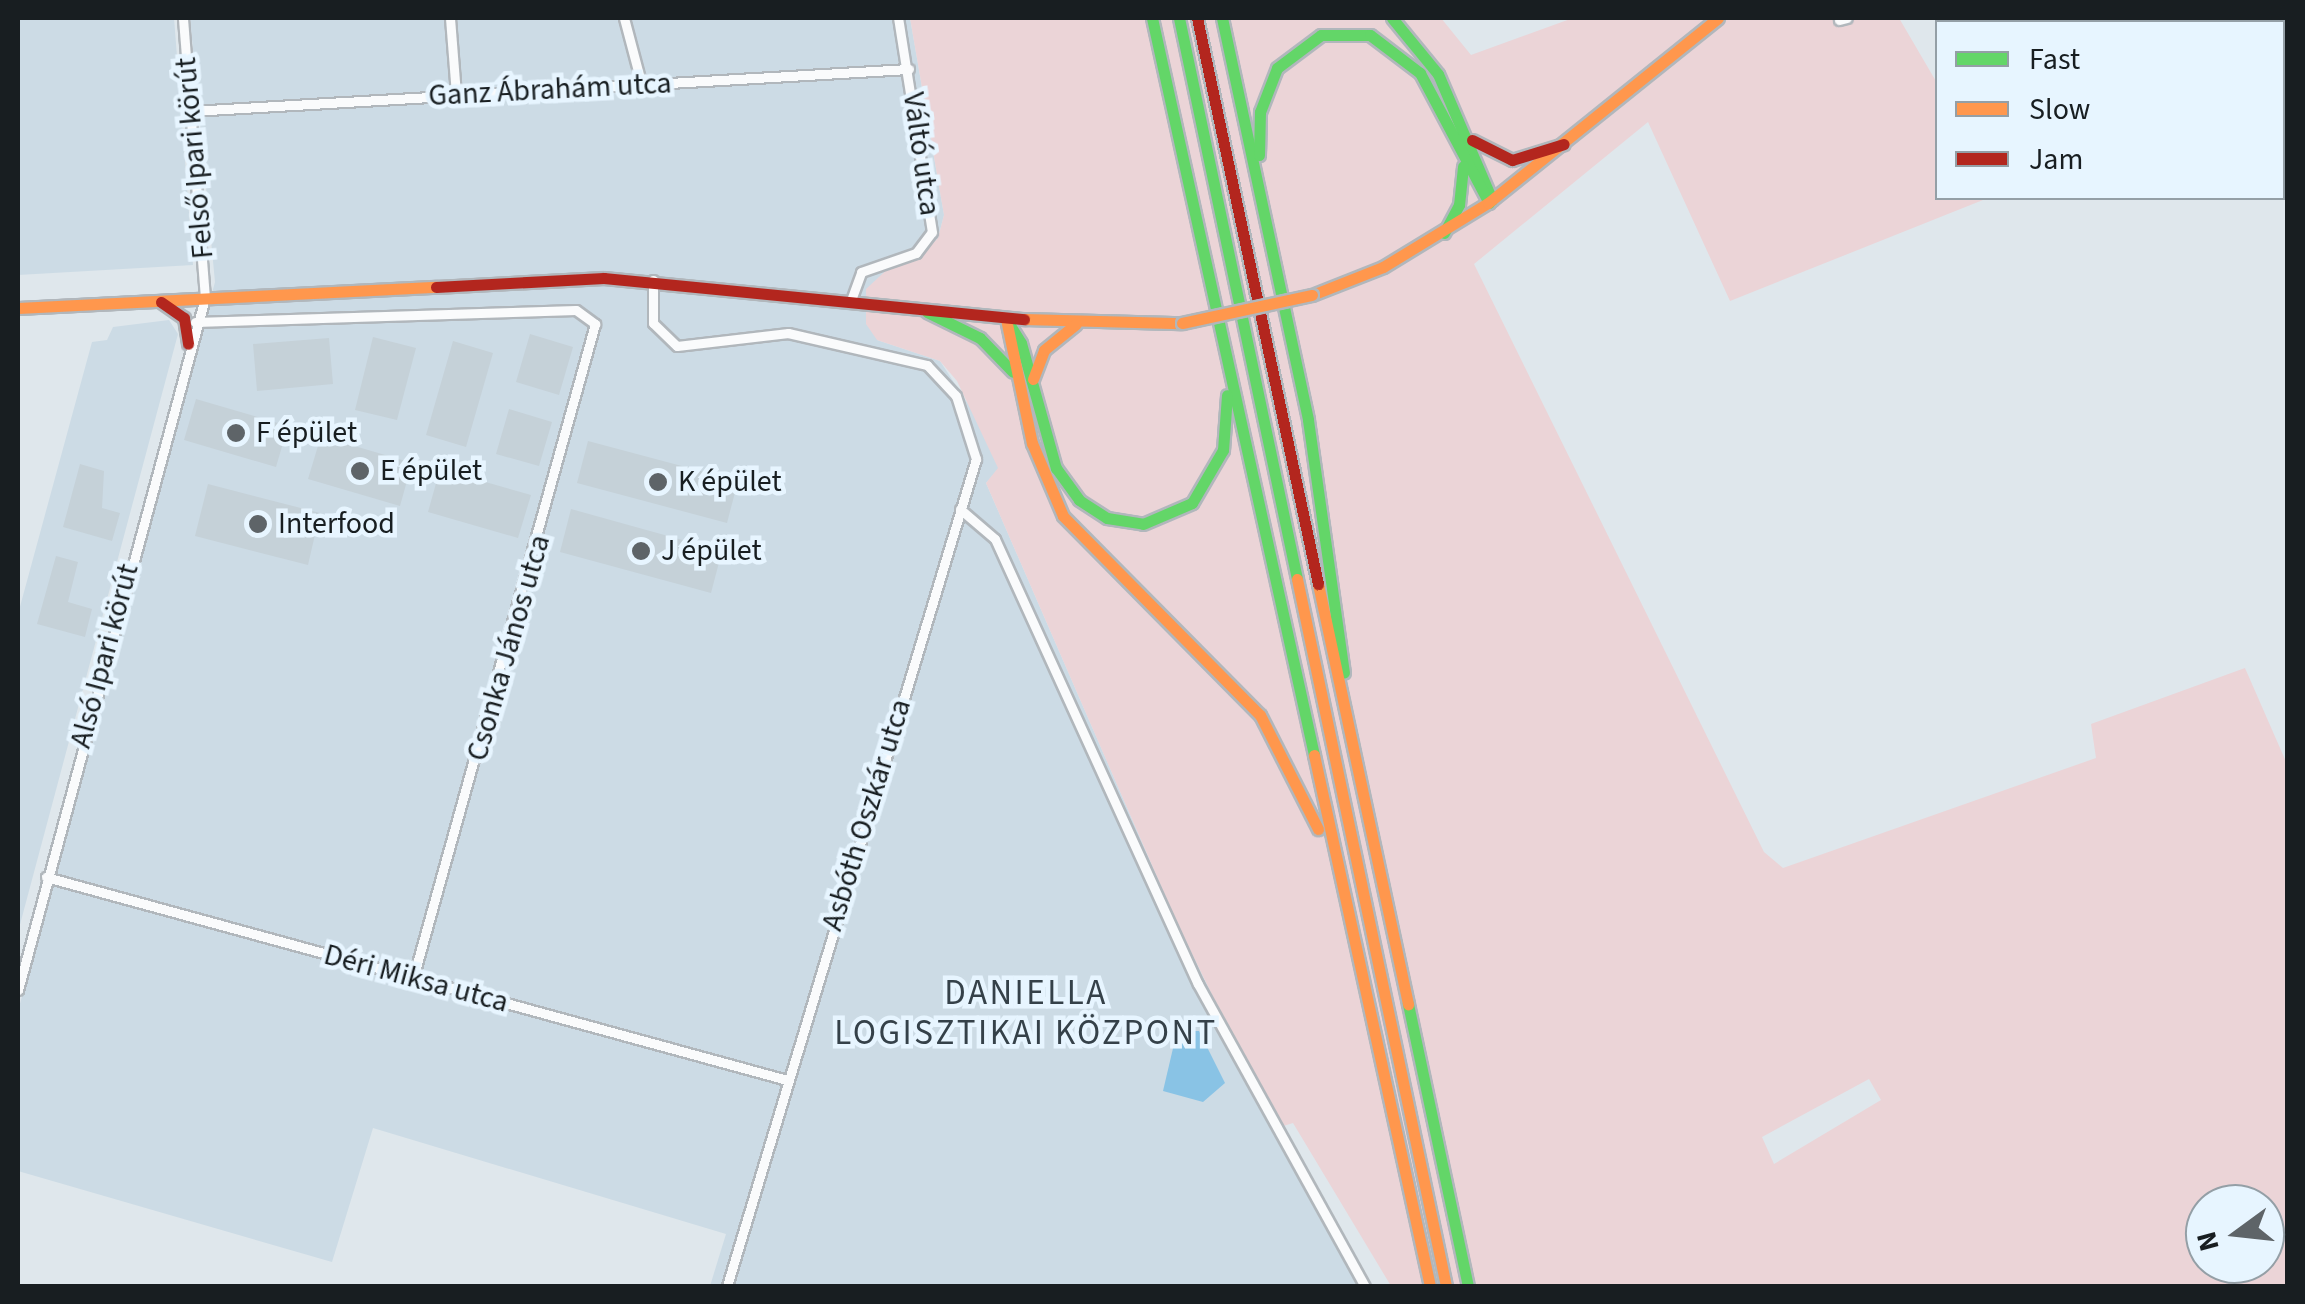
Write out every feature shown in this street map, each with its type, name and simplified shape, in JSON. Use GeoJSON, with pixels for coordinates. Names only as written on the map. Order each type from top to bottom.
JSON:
{"type":"FeatureCollection","features":[{"type":"Feature","properties":{"kind":"main road"},"geometry":{"type":"LineString","coordinates":[[1152,18],[1336,883],[1430,1286]]}},
{"type":"Feature","properties":{"kind":"main road"},"geometry":{"type":"LineString","coordinates":[[1180,18],[1446,1286]]}},
{"type":"Feature","properties":{"kind":"main road"},"geometry":{"type":"LineString","coordinates":[[1197,18],[1468,1286]]}},
{"type":"Feature","properties":{"kind":"main road"},"geometry":{"type":"LineString","coordinates":[[1222,18],[1316,470],[1346,711]]}},
{"type":"Feature","properties":{"kind":"main road"},"geometry":{"type":"LineString","coordinates":[[1392,18],[1427,54],[1466,133],[1491,201]]}},
{"type":"Feature","properties":{"kind":"main road"},"geometry":{"type":"LineString","coordinates":[[18,308],[654,280],[1006,319],[1076,324],[1182,323],[1312,295],[1444,233],[1564,144],[1718,18]]}},
{"type":"Feature","properties":{"kind":"main road"},"geometry":{"type":"LineString","coordinates":[[1267,223],[1258,135],[1267,88],[1288,56],[1321,35],[1355,32],[1398,49],[1420,73],[1462,157],[1491,201]]}},
{"type":"Feature","properties":{"kind":"main road"},"geometry":{"type":"LineString","coordinates":[[1466,133],[1482,149],[1512,160],[1564,144]]}},
{"type":"Feature","properties":{"kind":"main road"},"geometry":{"type":"LineString","coordinates":[[1444,233],[1463,189],[1462,157]]}},
{"type":"Feature","properties":{"kind":"main road"},"geometry":{"type":"LineString","coordinates":[[157,300],[182,314],[188,344]]}},
{"type":"Feature","properties":{"kind":"main road"},"geometry":{"type":"LineString","coordinates":[[927,312],[980,338],[1016,375]]}},
{"type":"Feature","properties":{"kind":"main road"},"geometry":{"type":"LineString","coordinates":[[1006,319],[1032,383],[1052,458],[1071,490],[1107,518],[1143,524],[1192,503],[1216,469],[1226,429],[1224,351]]}},
{"type":"Feature","properties":{"kind":"main road"},"geometry":{"type":"LineString","coordinates":[[1006,319],[1040,469],[1063,516],[1108,570],[1260,715],[1300,779],[1336,883]]}},
{"type":"Feature","properties":{"kind":"main road"},"geometry":{"type":"LineString","coordinates":[[1032,383],[1044,350],[1076,324]]}},
{"type":"Feature","properties":{"kind":"street","name":"Felső Ipari körút"},"geometry":{"type":"LineString","coordinates":[[184,18],[205,298]]}},
{"type":"Feature","properties":{"kind":"street"},"geometry":{"type":"LineString","coordinates":[[450,18],[456,94]]}},
{"type":"Feature","properties":{"kind":"street"},"geometry":{"type":"LineString","coordinates":[[624,18],[642,86]]}},
{"type":"Feature","properties":{"kind":"street","name":"Váltó utca"},"geometry":{"type":"LineString","coordinates":[[850,303],[861,272],[916,253],[932,232],[909,68],[898,18]]}},
{"type":"Feature","properties":{"kind":"street","name":"Ganz Ábrahám utca"},"geometry":{"type":"LineString","coordinates":[[191,111],[909,68]]}},
{"type":"Feature","properties":{"kind":"street","name":"Asbóth Oszkár utca"},"geometry":{"type":"LineString","coordinates":[[654,280],[652,323],[677,346],[788,333],[928,365],[956,396],[976,459],[727,1286]]}},
{"type":"Feature","properties":{"kind":"street","name":"Alsó Ipari körút"},"geometry":{"type":"LineString","coordinates":[[18,990],[188,344],[205,298]]}},
{"type":"Feature","properties":{"kind":"street","name":"Csonka János utca"},"geometry":{"type":"LineString","coordinates":[[195,322],[576,310],[591,318],[596,330],[413,978]]}},
{"type":"Feature","properties":{"kind":"street"},"geometry":{"type":"LineString","coordinates":[[960,509],[995,539],[1198,984],[1365,1286]]}},
{"type":"Feature","properties":{"kind":"street","name":"Déri Miksa utca"},"geometry":{"type":"LineString","coordinates":[[46,878],[787,1080]]}},
{"type":"Feature","properties":{"kind":"shaded area"},"geometry":{"type":"Polygon","coordinates":[[[18,18],[174,18],[193,265],[18,275],[18,18]]]}},
{"type":"Feature","properties":{"kind":"shaded area"},"geometry":{"type":"Polygon","coordinates":[[[190,18],[910,18],[944,215],[938,238],[917,260],[893,265],[877,340],[940,361],[972,410],[999,468],[986,483],[1178,925],[1277,1128],[1369,1286],[710,1286],[726,1234],[373,1128],[332,1262],[18,1171],[18,1011],[215,282],[190,18]]]}},
{"type":"Feature","properties":{"kind":"shaded area"},"geometry":{"type":"Polygon","coordinates":[[[910,18],[1441,18],[1471,55],[1573,18],[1899,18],[1935,80],[1935,200],[1983,200],[1730,301],[1648,122],[1474,264],[1764,852],[1783,868],[2096,758],[2091,724],[2245,668],[2287,764],[2287,1286],[1391,1286],[1293,1123],[1277,1128],[1178,925],[986,483],[998,468],[957,381],[940,361],[877,340],[866,324],[866,289],[893,264],[917,260],[938,238],[944,215],[910,18]],[[1869,1079],[1762,1137],[1774,1164],[1881,1100],[1869,1079]]]}},
{"type":"Feature","properties":{"kind":"shaded area"},"geometry":{"type":"Polygon","coordinates":[[[169,320],[178,334],[18,932],[18,614],[92,342],[107,340],[113,327],[169,320]]]}},
{"type":"Feature","properties":{"kind":"water"},"geometry":{"type":"Polygon","coordinates":[[[1187,1031],[1199,1031],[1225,1083],[1203,1102],[1163,1091],[1174,1044],[1187,1031]]]}},
{"type":"Feature","properties":{"kind":"building"},"geometry":{"type":"Polygon","coordinates":[[[530,334],[573,347],[559,395],[516,382],[530,334]]]}},
{"type":"Feature","properties":{"kind":"building"},"geometry":{"type":"Polygon","coordinates":[[[373,337],[416,348],[397,420],[355,410],[373,337]]]}},
{"type":"Feature","properties":{"kind":"building"},"geometry":{"type":"Polygon","coordinates":[[[329,338],[333,384],[257,391],[253,344],[329,338]]]}},
{"type":"Feature","properties":{"kind":"building"},"geometry":{"type":"Polygon","coordinates":[[[453,341],[493,353],[466,447],[426,435],[453,341]]]}},
{"type":"Feature","properties":{"kind":"building","name":"F épület"},"geometry":{"type":"Polygon","coordinates":[[[196,399],[288,426],[276,467],[184,440],[196,399]]]}},
{"type":"Feature","properties":{"kind":"building"},"geometry":{"type":"Polygon","coordinates":[[[509,409],[552,422],[539,466],[496,454],[509,409]]]}},
{"type":"Feature","properties":{"kind":"building","name":"E épület"},"geometry":{"type":"Polygon","coordinates":[[[321,436],[412,463],[400,506],[308,479],[321,436]]]}},
{"type":"Feature","properties":{"kind":"building","name":"K épület"},"geometry":{"type":"Polygon","coordinates":[[[588,441],[738,481],[727,523],[577,483],[588,441]]]}},
{"type":"Feature","properties":{"kind":"building"},"geometry":{"type":"Polygon","coordinates":[[[80,464],[104,471],[102,508],[120,513],[112,541],[63,527],[80,464]]]}},
{"type":"Feature","properties":{"kind":"building"},"geometry":{"type":"Polygon","coordinates":[[[440,469],[531,495],[518,538],[428,512],[440,469]]]}},
{"type":"Feature","properties":{"kind":"building","name":"Interfood"},"geometry":{"type":"Polygon","coordinates":[[[208,484],[320,513],[308,565],[195,536],[208,484]]]}},
{"type":"Feature","properties":{"kind":"building","name":"J épület"},"geometry":{"type":"Polygon","coordinates":[[[571,509],[722,551],[711,593],[560,552],[571,509]]]}},
{"type":"Feature","properties":{"kind":"building"},"geometry":{"type":"Polygon","coordinates":[[[56,556],[78,562],[68,602],[92,609],[85,637],[37,624],[56,556]]]}},
{"type":"Feature","properties":{"kind":"traffic: fast"},"geometry":{"type":"LineString","coordinates":[[1152,18],[1314,755]]}},
{"type":"Feature","properties":{"kind":"traffic: fast"},"geometry":{"type":"LineString","coordinates":[[1179,18],[1297,579]]}},
{"type":"Feature","properties":{"kind":"traffic: fast"},"geometry":{"type":"LineString","coordinates":[[1222,18],[1308,420],[1344,672]]}},
{"type":"Feature","properties":{"kind":"traffic: fast"},"geometry":{"type":"LineString","coordinates":[[1392,18],[1438,74],[1492,200]]}},
{"type":"Feature","properties":{"kind":"traffic: fast"},"geometry":{"type":"LineString","coordinates":[[1259,155],[1260,112],[1277,68],[1321,35],[1370,35],[1420,73],[1489,203]]}},
{"type":"Feature","properties":{"kind":"traffic: fast"},"geometry":{"type":"LineString","coordinates":[[1444,233],[1459,205],[1463,166]]}},
{"type":"Feature","properties":{"kind":"traffic: fast"},"geometry":{"type":"LineString","coordinates":[[927,312],[980,338],[1013,372]]}},
{"type":"Feature","properties":{"kind":"traffic: fast"},"geometry":{"type":"LineString","coordinates":[[1006,319],[1021,343],[1056,468],[1079,500],[1107,518],[1143,524],[1192,503],[1223,450],[1227,395]]}},
{"type":"Feature","properties":{"kind":"traffic: fast"},"geometry":{"type":"LineString","coordinates":[[1408,1004],[1468,1286]]}},
{"type":"Feature","properties":{"kind":"traffic: slow"},"geometry":{"type":"LineString","coordinates":[[1312,295],[1383,267],[1488,203],[1718,18]]}},
{"type":"Feature","properties":{"kind":"traffic: slow"},"geometry":{"type":"LineString","coordinates":[[18,308],[436,287]]}},
{"type":"Feature","properties":{"kind":"traffic: slow"},"geometry":{"type":"LineString","coordinates":[[1182,323],[1312,295]]}},
{"type":"Feature","properties":{"kind":"traffic: slow"},"geometry":{"type":"LineString","coordinates":[[1006,319],[1032,443],[1063,516],[1260,715],[1318,829]]}},
{"type":"Feature","properties":{"kind":"traffic: slow"},"geometry":{"type":"LineString","coordinates":[[1024,319],[1182,323]]}},
{"type":"Feature","properties":{"kind":"traffic: slow"},"geometry":{"type":"LineString","coordinates":[[1033,379],[1044,350],[1076,324]]}},
{"type":"Feature","properties":{"kind":"traffic: slow"},"geometry":{"type":"LineString","coordinates":[[1297,579],[1446,1286]]}},
{"type":"Feature","properties":{"kind":"traffic: slow"},"geometry":{"type":"LineString","coordinates":[[1318,584],[1408,1004]]}},
{"type":"Feature","properties":{"kind":"traffic: slow"},"geometry":{"type":"LineString","coordinates":[[1314,755],[1430,1286]]}},
{"type":"Feature","properties":{"kind":"traffic: jam"},"geometry":{"type":"LineString","coordinates":[[1197,18],[1318,584]]}},
{"type":"Feature","properties":{"kind":"traffic: jam"},"geometry":{"type":"LineString","coordinates":[[1472,140],[1512,160],[1564,144]]}},
{"type":"Feature","properties":{"kind":"traffic: jam"},"geometry":{"type":"LineString","coordinates":[[436,287],[604,278],[1024,319]]}},
{"type":"Feature","properties":{"kind":"traffic: jam"},"geometry":{"type":"LineString","coordinates":[[161,302],[184,318],[188,344]]}},
{"type":"Feature","properties":{"kind":"place","name":"F épület"},"geometry":{"type":"Point","coordinates":[236,433]}},
{"type":"Feature","properties":{"kind":"place","name":"E épület"},"geometry":{"type":"Point","coordinates":[360,471]}},
{"type":"Feature","properties":{"kind":"place","name":"K épület"},"geometry":{"type":"Point","coordinates":[658,482]}},
{"type":"Feature","properties":{"kind":"place","name":"Interfood"},"geometry":{"type":"Point","coordinates":[258,524]}},
{"type":"Feature","properties":{"kind":"place","name":"J épület"},"geometry":{"type":"Point","coordinates":[641,551]}},
{"type":"Feature","properties":{"kind":"district","name":"DANIELLA LOGISZTIKAI KÖZPONT"},"geometry":{"type":"Point","coordinates":[1026,1013]}}]}
